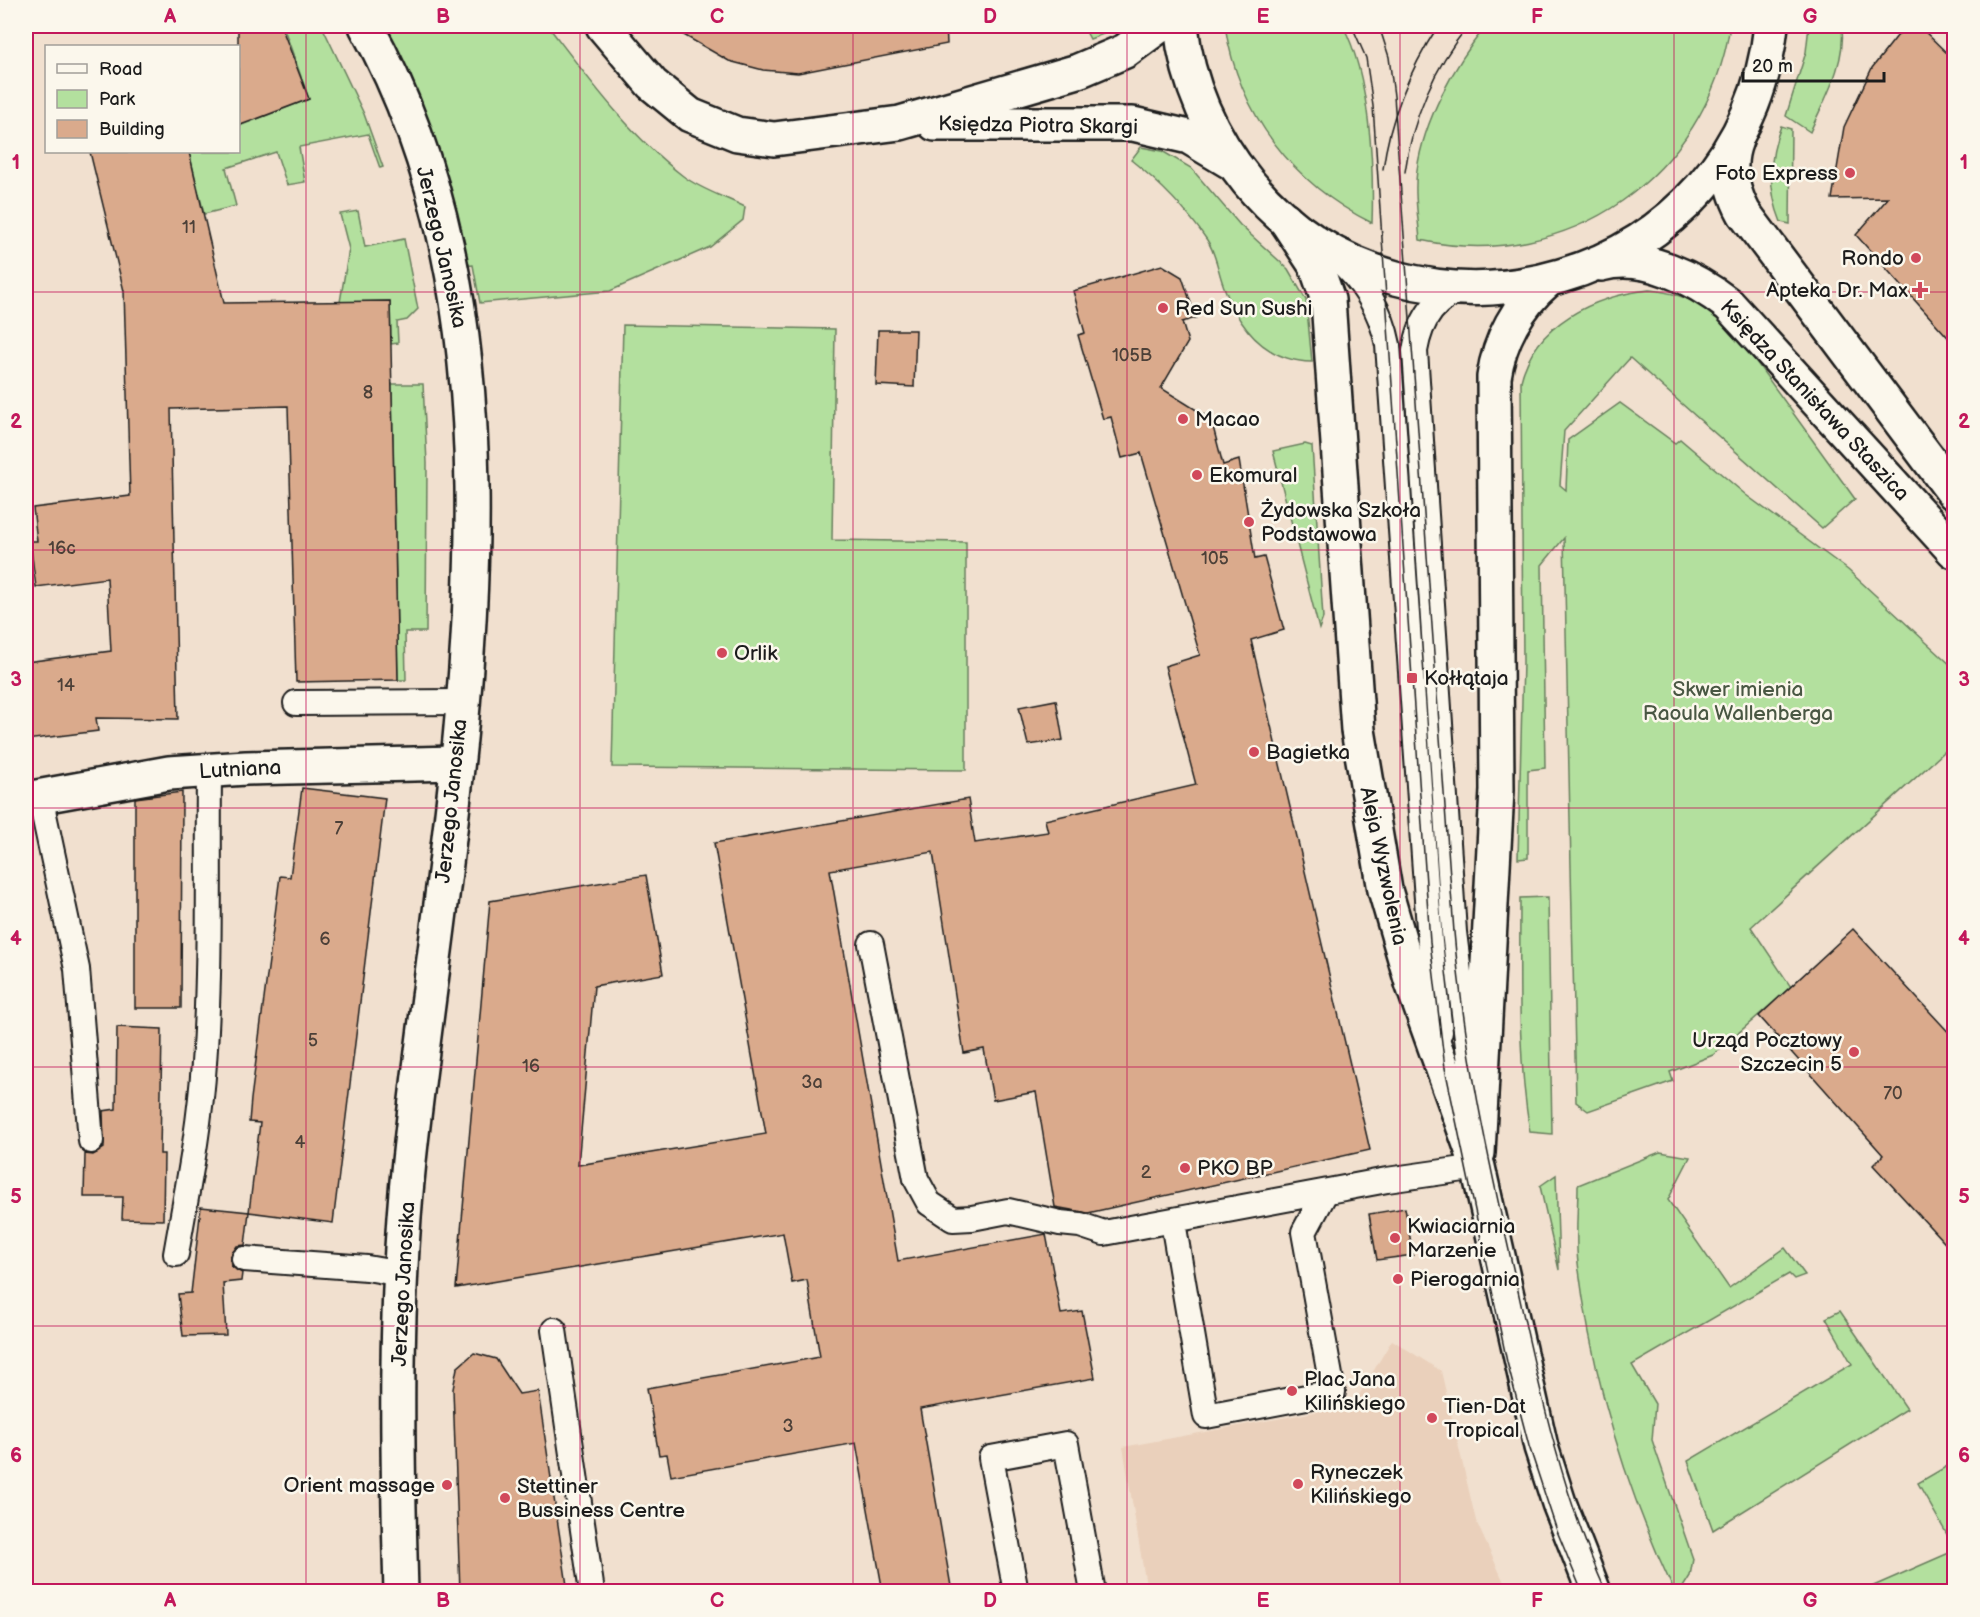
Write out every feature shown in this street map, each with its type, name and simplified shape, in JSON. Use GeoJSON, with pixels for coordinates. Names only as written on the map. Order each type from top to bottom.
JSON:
{"type":"FeatureCollection","features":[{"type":"Feature","properties":{"kind":"street","name":"Jerzego Janosika"},"geometry":{"type":"LineString","coordinates":[[366,26],[396,88],[417,142],[436,205],[459,312],[470,417],[472,493],[471,562],[456,763],[409,1162],[401,1274],[398,1460],[401,1592]]}},
{"type":"Feature","properties":{"kind":"street","name":"Księdza Piotra Skargi"},"geometry":{"type":"LineString","coordinates":[[603,26],[659,92],[690,115],[725,131],[754,138],[782,139],[900,123],[1132,124],[1189,137],[1223,156],[1237,168]]}},
{"type":"Feature","properties":{"kind":"street","name":"Księdza Piotra Skargi"},"geometry":{"type":"LineString","coordinates":[[900,123],[1077,71],[1125,51],[1159,26]]}},
{"type":"Feature","properties":{"kind":"street"},"geometry":{"type":"LineString","coordinates":[[1181,26],[1188,63],[1202,107],[1237,168],[1285,219],[1322,246],[1384,274],[1431,286],[1466,289],[1501,288],[1547,281],[1591,267],[1633,245],[1687,202],[1717,167],[1742,127],[1759,84],[1771,26]]}},
{"type":"Feature","properties":{"kind":"street","name":"Księdza Stanisława Staszica"},"geometry":{"type":"LineString","coordinates":[[1742,127],[1732,150],[1730,168],[1734,191],[1744,213],[1954,493]]}},
{"type":"Feature","properties":{"kind":"street","name":"Aleja Wyzwolenia"},"geometry":{"type":"LineString","coordinates":[[1285,219],[1316,266],[1328,300],[1358,730],[1377,850],[1396,933],[1449,1086]]}},
{"type":"Feature","properties":{"kind":"street","name":"Księdza Stanisława Staszica"},"geometry":{"type":"LineString","coordinates":[[1591,267],[1618,261],[1645,264],[1687,278],[1716,295],[1757,334],[1954,551]]}},
{"type":"Feature","properties":{"kind":"street"},"geometry":{"type":"LineString","coordinates":[[1478,1167],[1497,790],[1494,377],[1497,358],[1513,322],[1532,295],[1547,281]]}},
{"type":"Feature","properties":{"kind":"street","name":"Lutniana"},"geometry":{"type":"LineString","coordinates":[[33,798],[148,775],[416,762],[456,763]]}},
{"type":"Feature","properties":{"kind":"street"},"geometry":{"type":"LineString","coordinates":[[1449,1086],[1478,1167],[1541,1447],[1559,1503],[1594,1592]]}},
{"type":"Feature","properties":{"kind":"lane"},"geometry":{"type":"LineString","coordinates":[[1322,246],[1350,271],[1367,293],[1382,321],[1388,345],[1430,942],[1449,1086]]}},
{"type":"Feature","properties":{"kind":"lane"},"geometry":{"type":"LineString","coordinates":[[1466,289],[1441,300],[1428,313],[1418,336],[1415,360],[1454,932],[1464,1027],[1480,1120]]}},
{"type":"Feature","properties":{"kind":"lane"},"geometry":{"type":"LineString","coordinates":[[296,703],[461,702]]}},
{"type":"Feature","properties":{"kind":"lane"},"geometry":{"type":"LineString","coordinates":[[176,1254],[196,1138],[204,1065],[208,989],[209,771]]}},
{"type":"Feature","properties":{"kind":"lane"},"geometry":{"type":"LineString","coordinates":[[33,798],[77,969],[91,1142]]}},
{"type":"Feature","properties":{"kind":"lane"},"geometry":{"type":"LineString","coordinates":[[871,944],[916,1179],[929,1203],[953,1219],[1008,1211],[1060,1224],[1080,1225],[1104,1233],[1478,1167]]}},
{"type":"Feature","properties":{"kind":"lane"},"geometry":{"type":"LineString","coordinates":[[1173,1222],[1206,1416],[1333,1392],[1304,1232],[1325,1193]]}},
{"type":"Feature","properties":{"kind":"lane"},"geometry":{"type":"LineString","coordinates":[[244,1259],[367,1268],[401,1274]]}},
{"type":"Feature","properties":{"kind":"lane"},"geometry":{"type":"LineString","coordinates":[[554,1330],[592,1592]]}},
{"type":"Feature","properties":{"kind":"lane"},"geometry":{"type":"LineString","coordinates":[[1016,1592],[991,1458],[1066,1444],[1093,1592]]}},
{"type":"Feature","properties":{"kind":"shaded area","name":"Ryneczek Kilińskiego"},"geometry":{"type":"Polygon","coordinates":[[[1392,1340],[1441,1371],[1476,1521],[1508,1591],[1147,1591],[1123,1447],[1353,1405],[1392,1340]]]}},
{"type":"Feature","properties":{"kind":"green space"},"geometry":{"type":"Polygon","coordinates":[[[283,26],[322,26],[364,114],[383,167],[380,168],[368,134],[299,147],[305,182],[287,185],[276,152],[226,168],[236,206],[204,214],[189,153],[240,153],[240,126],[309,99],[283,26]]]}},
{"type":"Feature","properties":{"kind":"green space"},"geometry":{"type":"Polygon","coordinates":[[[377,26],[548,26],[611,106],[645,143],[690,181],[745,207],[743,220],[710,247],[610,291],[480,303],[473,265],[463,266],[377,26]]]}},
{"type":"Feature","properties":{"kind":"green space"},"geometry":{"type":"Polygon","coordinates":[[[1083,26],[1113,26],[1103,34],[1090,39],[1083,26]]]}},
{"type":"Feature","properties":{"kind":"green space"},"geometry":{"type":"Polygon","coordinates":[[[1225,26],[1343,26],[1352,46],[1365,95],[1371,149],[1372,223],[1344,207],[1318,188],[1294,167],[1274,143],[1257,117],[1243,88],[1232,58],[1225,26]]]}},
{"type":"Feature","properties":{"kind":"green space"},"geometry":{"type":"Polygon","coordinates":[[[1486,26],[1730,26],[1716,79],[1693,127],[1661,168],[1622,201],[1577,226],[1528,241],[1475,246],[1420,240],[1416,179],[1426,132],[1452,76],[1486,26]]]}},
{"type":"Feature","properties":{"kind":"green space"},"geometry":{"type":"Polygon","coordinates":[[[1809,26],[1842,26],[1838,67],[1810,132],[1786,116],[1806,52],[1809,26]]]}},
{"type":"Feature","properties":{"kind":"green space"},"geometry":{"type":"Polygon","coordinates":[[[1781,126],[1791,129],[1790,224],[1781,222],[1772,186],[1772,163],[1781,126]]]}},
{"type":"Feature","properties":{"kind":"green space"},"geometry":{"type":"Polygon","coordinates":[[[1141,147],[1162,151],[1191,168],[1240,225],[1288,269],[1306,300],[1312,362],[1281,356],[1267,349],[1246,328],[1230,302],[1207,240],[1172,197],[1131,160],[1141,147]]]}},
{"type":"Feature","properties":{"kind":"green space"},"geometry":{"type":"Polygon","coordinates":[[[358,211],[365,247],[404,239],[418,309],[407,320],[397,322],[398,343],[391,344],[390,301],[340,302],[349,249],[340,214],[358,211]]]}},
{"type":"Feature","properties":{"kind":"green space","name":"Skwer imienia Raoula Wallenberga"},"geometry":{"type":"Polygon","coordinates":[[[1649,290],[1691,300],[1712,314],[1733,333],[1855,499],[1822,528],[1630,358],[1564,431],[1560,485],[1566,490],[1568,440],[1620,403],[1675,443],[1680,439],[1746,495],[1848,570],[1954,668],[1954,743],[1751,927],[1791,987],[1713,1055],[1670,1072],[1673,1081],[1588,1111],[1576,1102],[1564,538],[1542,565],[1545,768],[1528,770],[1528,858],[1518,859],[1523,662],[1521,381],[1528,361],[1539,344],[1570,316],[1608,299],[1649,290]]]}},
{"type":"Feature","properties":{"kind":"green space","name":"Orlik"},"geometry":{"type":"Polygon","coordinates":[[[623,325],[835,329],[832,540],[966,542],[966,770],[612,767],[623,325]]]}},
{"type":"Feature","properties":{"kind":"green space"},"geometry":{"type":"Polygon","coordinates":[[[392,384],[423,384],[427,463],[426,632],[405,632],[406,680],[398,680],[392,384]]]}},
{"type":"Feature","properties":{"kind":"green space"},"geometry":{"type":"Polygon","coordinates":[[[1305,444],[1312,446],[1323,618],[1319,629],[1273,451],[1305,444]]]}},
{"type":"Feature","properties":{"kind":"green space"},"geometry":{"type":"Polygon","coordinates":[[[1548,897],[1552,1134],[1530,1132],[1523,1074],[1520,1015],[1520,898],[1548,897]]]}},
{"type":"Feature","properties":{"kind":"green space"},"geometry":{"type":"Polygon","coordinates":[[[1660,1152],[1690,1157],[1668,1200],[1729,1288],[1785,1248],[1805,1275],[1794,1279],[1789,1274],[1632,1365],[1655,1404],[1652,1440],[1693,1559],[1690,1576],[1680,1592],[1674,1591],[1657,1552],[1613,1431],[1592,1348],[1577,1253],[1578,1185],[1660,1152]]]}},
{"type":"Feature","properties":{"kind":"green space"},"geometry":{"type":"Polygon","coordinates":[[[1556,1175],[1559,1270],[1540,1186],[1556,1175]]]}},
{"type":"Feature","properties":{"kind":"green space"},"geometry":{"type":"Polygon","coordinates":[[[1840,1311],[1907,1409],[1713,1530],[1688,1461],[1852,1364],[1826,1318],[1840,1311]]]}},
{"type":"Feature","properties":{"kind":"green space"},"geometry":{"type":"Polygon","coordinates":[[[1954,1462],[1954,1547],[1918,1483],[1954,1462]]]}},
{"type":"Feature","properties":{"kind":"green space"},"geometry":{"type":"Polygon","coordinates":[[[1949,1553],[1954,1561],[1954,1591],[1862,1591],[1949,1553]]]}},
{"type":"Feature","properties":{"kind":"building"},"geometry":{"type":"Polygon","coordinates":[[[238,26],[281,26],[309,99],[240,125],[240,45],[238,45],[238,26]]]}},
{"type":"Feature","properties":{"kind":"building"},"geometry":{"type":"Polygon","coordinates":[[[668,26],[946,26],[947,44],[798,73],[763,70],[729,61],[668,26]]]}},
{"type":"Feature","properties":{"kind":"building"},"geometry":{"type":"Polygon","coordinates":[[[1905,26],[1919,26],[1954,60],[1954,344],[1856,235],[1888,198],[1832,199],[1844,127],[1872,68],[1905,26]]]}},
{"type":"Feature","properties":{"kind":"building"},"geometry":{"type":"Polygon","coordinates":[[[90,153],[189,153],[224,303],[390,301],[398,680],[296,682],[288,406],[171,409],[178,719],[96,718],[98,731],[26,740],[26,662],[111,651],[107,578],[36,587],[30,541],[37,541],[33,508],[130,496],[124,291],[90,153]]]}},
{"type":"Feature","properties":{"kind":"building"},"geometry":{"type":"Polygon","coordinates":[[[1162,265],[1182,277],[1196,318],[1182,322],[1188,342],[1161,388],[1211,419],[1223,465],[1239,460],[1255,559],[1264,557],[1284,630],[1251,640],[1370,1150],[1088,1213],[1055,1207],[1036,1092],[993,1100],[984,1049],[964,1053],[933,852],[830,870],[898,1261],[1046,1234],[1061,1314],[1082,1311],[1095,1378],[920,1409],[952,1592],[883,1592],[856,1443],[671,1476],[667,1454],[659,1455],[647,1388],[820,1357],[807,1280],[792,1283],[783,1233],[456,1288],[490,901],[646,875],[663,974],[594,986],[578,1165],[766,1134],[714,843],[968,799],[975,843],[1048,832],[1045,820],[1196,785],[1165,666],[1200,655],[1141,453],[1122,458],[1111,417],[1103,419],[1078,335],[1085,333],[1073,291],[1162,265]]]}},
{"type":"Feature","properties":{"kind":"building"},"geometry":{"type":"Polygon","coordinates":[[[878,330],[916,330],[914,387],[876,385],[878,330]]]}},
{"type":"Feature","properties":{"kind":"building"},"geometry":{"type":"Polygon","coordinates":[[[1056,700],[1063,740],[1028,745],[1019,707],[1056,700]]]}},
{"type":"Feature","properties":{"kind":"building"},"geometry":{"type":"Polygon","coordinates":[[[302,788],[385,798],[333,1223],[249,1212],[260,1123],[249,1122],[251,1099],[280,876],[290,877],[302,788]]]}},
{"type":"Feature","properties":{"kind":"building"},"geometry":{"type":"Polygon","coordinates":[[[182,792],[181,1008],[135,1008],[135,798],[182,792]]]}},
{"type":"Feature","properties":{"kind":"building"},"geometry":{"type":"Polygon","coordinates":[[[1853,929],[1954,1038],[1954,1253],[1873,1165],[1883,1155],[1759,1016],[1853,929]]]}},
{"type":"Feature","properties":{"kind":"building"},"geometry":{"type":"Polygon","coordinates":[[[117,1027],[162,1029],[160,1154],[164,1154],[163,1220],[122,1219],[123,1197],[84,1197],[85,1154],[93,1155],[104,1148],[103,1111],[116,1109],[117,1027]]]}},
{"type":"Feature","properties":{"kind":"building"},"geometry":{"type":"Polygon","coordinates":[[[201,1207],[249,1212],[245,1245],[237,1246],[230,1257],[231,1266],[242,1273],[241,1281],[223,1283],[226,1335],[183,1336],[178,1294],[191,1293],[201,1207]]]}},
{"type":"Feature","properties":{"kind":"building"},"geometry":{"type":"Polygon","coordinates":[[[1405,1208],[1413,1255],[1377,1260],[1369,1214],[1405,1208]]]}},
{"type":"Feature","properties":{"kind":"building","name":"Stettiner Bussiness Centre"},"geometry":{"type":"Polygon","coordinates":[[[474,1353],[496,1359],[519,1394],[538,1391],[568,1592],[460,1592],[453,1389],[457,1368],[474,1353]]]}},
{"type":"Feature","properties":{"kind":"tram line"},"geometry":{"type":"LineString","coordinates":[[1352,26],[1366,58],[1373,106],[1430,942],[1445,1068],[1507,1362],[1529,1446],[1557,1531],[1582,1592]]}},
{"type":"Feature","properties":{"kind":"tram line"},"geometry":{"type":"LineString","coordinates":[[1379,26],[1389,57],[1394,96],[1454,932],[1464,1019],[1487,1149],[1542,1397],[1563,1476],[1606,1592]]}},
{"type":"Feature","properties":{"kind":"tram line"},"geometry":{"type":"LineString","coordinates":[[1383,169],[1390,131],[1402,94],[1438,26]]}},
{"type":"Feature","properties":{"kind":"tram line"},"geometry":{"type":"LineString","coordinates":[[1405,172],[1413,133],[1426,94],[1445,59],[1468,26]]}},
{"type":"Feature","properties":{"kind":"place","name":"Foto Express"},"geometry":{"type":"Point","coordinates":[1850,173]}},
{"type":"Feature","properties":{"kind":"place","name":"Rondo"},"geometry":{"type":"Point","coordinates":[1916,258]}},
{"type":"Feature","properties":{"kind":"place","name":"Apteka Dr. Max"},"geometry":{"type":"Point","coordinates":[1920,290]}},
{"type":"Feature","properties":{"kind":"place","name":"Red Sun Sushi"},"geometry":{"type":"Point","coordinates":[1163,308]}},
{"type":"Feature","properties":{"kind":"place","name":"Macao"},"geometry":{"type":"Point","coordinates":[1183,419]}},
{"type":"Feature","properties":{"kind":"place","name":"Ekomural"},"geometry":{"type":"Point","coordinates":[1197,475]}},
{"type":"Feature","properties":{"kind":"place","name":"Żydowska Szkoła Podstawowa"},"geometry":{"type":"Point","coordinates":[1249,522]}},
{"type":"Feature","properties":{"kind":"place","name":"Orlik"},"geometry":{"type":"Point","coordinates":[722,653]}},
{"type":"Feature","properties":{"kind":"place","name":"Kołłątaja"},"geometry":{"type":"Point","coordinates":[1412,678]}},
{"type":"Feature","properties":{"kind":"place","name":"Bagietka"},"geometry":{"type":"Point","coordinates":[1254,752]}},
{"type":"Feature","properties":{"kind":"place","name":"Urząd Pocztowy Szczecin 5"},"geometry":{"type":"Point","coordinates":[1854,1052]}},
{"type":"Feature","properties":{"kind":"place","name":"PKO BP"},"geometry":{"type":"Point","coordinates":[1185,1168]}},
{"type":"Feature","properties":{"kind":"place","name":"Kwiaciarnia Marzenie"},"geometry":{"type":"Point","coordinates":[1395,1238]}},
{"type":"Feature","properties":{"kind":"place","name":"Pierogarnia"},"geometry":{"type":"Point","coordinates":[1398,1279]}},
{"type":"Feature","properties":{"kind":"place","name":"Plac Jana Kilińskiego"},"geometry":{"type":"Point","coordinates":[1292,1391]}},
{"type":"Feature","properties":{"kind":"place","name":"Tien-Dat Tropical"},"geometry":{"type":"Point","coordinates":[1432,1418]}},
{"type":"Feature","properties":{"kind":"place","name":"Ryneczek Kilińskiego"},"geometry":{"type":"Point","coordinates":[1298,1484]}},
{"type":"Feature","properties":{"kind":"place","name":"Orient massage"},"geometry":{"type":"Point","coordinates":[447,1485]}},
{"type":"Feature","properties":{"kind":"place","name":"Stettiner Bussiness Centre"},"geometry":{"type":"Point","coordinates":[505,1498]}}]}
